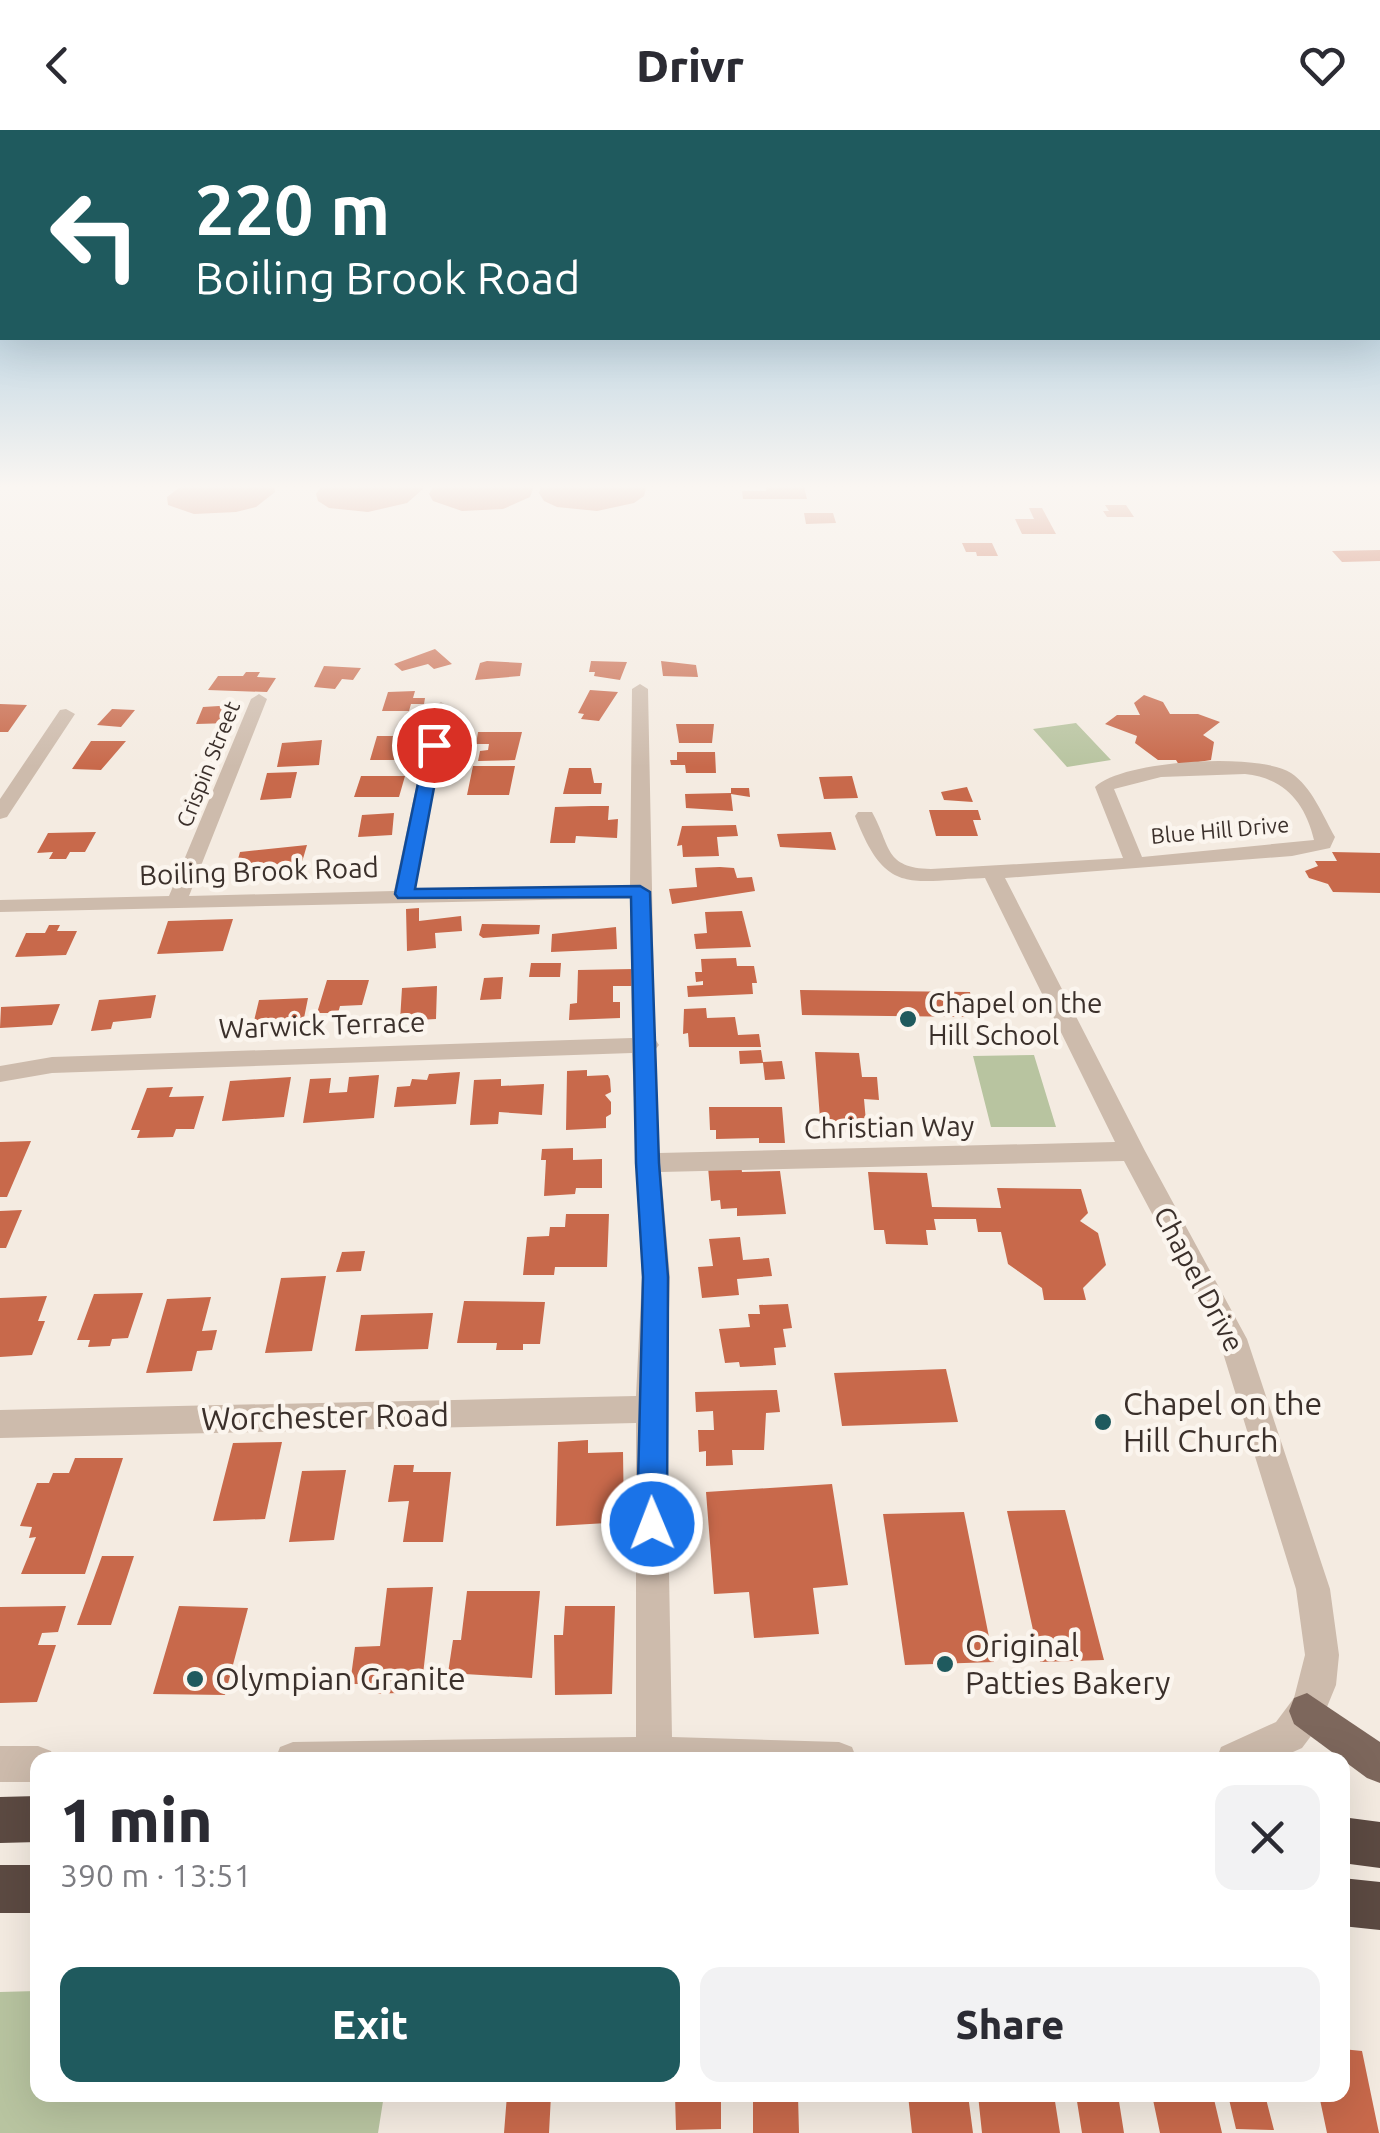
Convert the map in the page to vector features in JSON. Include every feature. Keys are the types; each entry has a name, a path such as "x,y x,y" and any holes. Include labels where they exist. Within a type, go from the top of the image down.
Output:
{"highway":[{"path":"0,1820 30,1819"},
{"path":"1350,1841 1380,1845"},
{"path":"0,1889 30,1888"},
{"path":"1350,1903 1380,1906"}],"main road":[{"path":"1308,1711 1380,1765"}],"street":[{"path":"640,689 647,1163 656,1277 651,1409 654,1752"},
{"name":"Crispin Street","path":"177,901 259,698"},
{"path":"404,894 441,708"},
{"path":"0,814 66,714"},
{"name":"Blue Hill Drive","path":"865,816 880,855 896,870 924,874 992,872 1134,862 1310,848 1323,844 1325,837 1292,785 1280,774 1235,769 1136,774 1111,780 1104,787 1134,862"},
{"name":"Chapel Drive","path":"992,872 1132,1151 1233,1338 1278,1472 1320,1622 1322,1655 1318,1685 1308,1711"},
{"name":"Boiling Brook Road","path":"0,906 404,894 640,892"},
{"name":"Warwick Terrace","path":"0,1074 52,1064 647,1044"},
{"name":"Christian Way","path":"647,1163 1132,1151"},
{"name":"Worchester Road","path":"0,1424 651,1409"},
{"path":"1251,1752 1288,1735 1308,1711"},
{"path":"0,1764 30,1764"}],"green space":[{"path":"1076,723 1111,760 1067,767 1033,729"},
{"path":"1034,1055 1056,1127 991,1127 973,1056"},
{"path":"30,1991 30,2102 383,2102 378,2133 0,2133 0,1992"}],"building":[{"path":"435,649 452,664 434,669 428,664 402,671 394,664"},
{"path":"591,661 627,662 620,680 594,676 595,672 589,672"},
{"path":"661,661 696,665 698,677 663,676"},
{"path":"480,663 522,663 520,676 475,680"},
{"path":"324,666 361,668 353,680 342,679 335,689 314,687"},
{"path":"246,672 276,678 267,692 208,690 218,676 243,676"},
{"path":"590,690 618,692 599,721 581,719 584,714 578,713"},
{"path":"415,691 413,698 425,698 424,704 411,704 409,711 382,711 388,692"},
{"path":"1144,695 1163,702 1170,714 1198,714 1220,722 1203,735 1214,742 1211,760 1179,765 1176,760 1158,760 1135,743 1137,736 1105,724 1117,715 1140,715 1134,703"},
{"path":"0,704 27,705 8,732 0,732"},
{"path":"235,705 230,723 196,724 203,707"},
{"path":"112,709 135,710 121,727 97,725"},
{"path":"676,724 714,724 712,743 679,743"},
{"path":"478,732 522,732 515,760 478,761 480,751 488,750 489,744 476,744"},
{"path":"377,736 402,736 395,760 370,760"},
{"path":"322,740 319,765 277,767 282,743"},
{"path":"91,741 126,741 101,770 72,769"},
{"path":"677,752 715,752 716,773 686,773 685,765 671,765 670,760 677,760"},
{"path":"473,766 515,766 509,795 467,795"},
{"path":"569,768 591,768 594,783 602,783 601,794 563,794"},
{"path":"297,772 291,798 260,800 267,773"},
{"path":"361,776 405,776 399,797 354,797"},
{"path":"852,776 858,798 824,799 819,777"},
{"path":"967,787 973,802 944,800 941,792"},
{"path":"731,788 749,788 750,797 731,794 733,811 686,808 685,794 731,793"},
{"path":"609,806 608,820 618,819 617,838 576,836 575,843 550,843 555,807"},
{"path":"929,810 978,810 981,820 973,820 978,836 936,836"},
{"path":"394,813 392,835 358,837 362,815"},
{"path":"736,825 738,836 717,837 719,856 683,857 682,845 677,846 682,826"},
{"path":"96,832 85,852 70,852 66,859 49,859 53,852 37,853 48,833"},
{"path":"831,832 836,850 780,847 777,834"},
{"path":"307,845 300,869 236,866 240,852"},
{"path":"1332,852 1380,853 1380,893 1333,892 1328,884 1309,878 1305,871 1318,866 1315,861 1337,861"},
{"path":"695,868 734,868 737,878 752,877 755,891 672,904 669,889 697,887"},
{"path":"419,908 419,921 461,916 462,931 435,933 436,948 407,951 406,909"},
{"path":"742,911 751,947 696,949 694,934 707,933 705,912"},
{"path":"233,919 223,951 157,954 168,921"},
{"path":"482,924 540,925 539,934 483,938 479,935"},
{"path":"49,925 60,925 57,931 77,931 66,955 15,957 26,933 45,933"},
{"path":"616,927 617,949 551,952 552,934"},
{"path":"736,958 737,966 754,966 757,983 752,983 753,994 688,997 687,986 703,985 703,981 696,982 695,972 702,972 701,959"},
{"path":"531,963 561,963 560,977 529,977"},
{"path":"634,969 634,986 613,986 613,1002 620,1002 620,1018 569,1020 570,1004 577,1003 578,970"},
{"path":"503,977 501,999 480,1000 484,978"},
{"path":"327,980 369,980 362,1005 340,1006 338,1013 317,1013"},
{"path":"437,986 436,1019 400,1021 402,988"},
{"path":"800,990 970,992 975,1017 802,1015"},
{"path":"156,995 151,1018 113,1022 111,1029 91,1031 99,1000"},
{"path":"308,998 303,1023 253,1025 259,1000"},
{"path":"60,1004 52,1025 0,1028 1,1007"},
{"path":"706,1008 707,1018 735,1017 738,1035 759,1034 761,1047 689,1047 688,1033 683,1034 684,1009"},
{"path":"761,1050 763,1062 782,1061 785,1079 765,1080 763,1063 740,1064 739,1051"},
{"path":"815,1052 859,1053 862,1077 877,1077 879,1100 864,1099 867,1133 821,1132"},
{"path":"587,1070 587,1076 608,1075 611,1092 605,1095 611,1102 611,1114 606,1117 606,1128 566,1130 567,1071"},
{"path":"460,1072 456,1104 394,1107 397,1087 410,1086 412,1079 427,1080 429,1074"},
{"path":"379,1075 374,1118 303,1123 310,1079 331,1078 329,1093 347,1092 349,1077"},
{"path":"291,1077 284,1117 222,1121 230,1081"},
{"path":"501,1079 501,1086 544,1084 542,1115 499,1112 498,1124 470,1125 474,1080"},
{"path":"173,1087 169,1097 204,1096 194,1129 176,1129 173,1137 137,1138 140,1130 131,1130 147,1088"},
{"path":"709,1107 782,1107 785,1143 759,1143 759,1138 716,1139 716,1130 710,1130"},
{"path":"31,1141 7,1197 0,1197 0,1142"},
{"path":"573,1148 573,1160 602,1159 602,1188 576,1188 575,1194 544,1196 546,1160 541,1160 542,1149"},
{"path":"741,1165 742,1172 780,1171 786,1214 737,1216 737,1208 721,1209 720,1200 711,1201 708,1167"},
{"path":"868,1172 927,1173 932,1207 1001,1208 997,1188 1081,1189 1088,1213 1080,1221 1098,1233 1106,1265 1083,1288 1086,1300 1044,1300 1042,1288 1008,1264 1001,1232 978,1232 976,1219 934,1219 936,1230 926,1230 928,1245 886,1244 884,1230 874,1230"},
{"path":"22,1210 6,1248 0,1248 0,1211"},
{"path":"566,1214 609,1214 607,1267 555,1267 554,1275 523,1275 527,1237 549,1236 550,1227 565,1227"},
{"path":"740,1237 743,1260 769,1258 772,1276 737,1279 739,1295 702,1298 698,1267 713,1266 709,1239"},
{"path":"365,1251 361,1271 336,1272 342,1252"},
{"path":"326,1276 312,1351 265,1353 281,1278"},
{"path":"143,1293 128,1338 112,1339 110,1346 88,1347 90,1340 77,1340 94,1294"},
{"path":"47,1296 38,1321 45,1321 32,1355 0,1357 0,1298"},
{"path":"211,1297 202,1331 217,1330 212,1350 197,1351 192,1371 146,1373 167,1299"},
{"path":"464,1301 545,1302 540,1344 523,1344 523,1350 496,1350 497,1343 457,1343"},
{"path":"788,1304 792,1328 783,1329 786,1347 774,1348 776,1365 740,1367 739,1362 725,1363 719,1329 750,1327 748,1314 760,1314 759,1305"},
{"path":"433,1313 428,1349 355,1351 361,1315"},
{"path":"946,1369 958,1422 842,1426 834,1373"},
{"path":"777,1390 780,1412 766,1413 764,1450 732,1450 733,1465 706,1466 706,1451 699,1452 698,1430 714,1430 713,1411 696,1412 695,1392"},
{"path":"588,1440 588,1453 623,1452 624,1522 556,1526 558,1442"},
{"path":"282,1442 265,1519 213,1521 233,1443"},
{"path":"75,1458 123,1458 85,1574 21,1574 36,1537 29,1538 32,1527 20,1526 37,1483 49,1483 53,1473 69,1473"},
{"path":"394,1465 414,1465 413,1472 451,1472 443,1542 403,1542 409,1501 388,1502"},
{"path":"346,1470 334,1540 289,1542 302,1471"},
{"path":"832,1484 848,1585 813,1588 819,1634 754,1638 749,1592 714,1594 706,1492"},
{"path":"1065,1510 1104,1660 1040,1662 1007,1511"},
{"path":"964,1512 994,1662 905,1665 883,1514"},
{"path":"102,1556 134,1556 111,1625 77,1625"},
{"path":"433,1587 421,1692 373,1694 374,1684 350,1684 355,1647 380,1646 387,1588"},
{"path":"467,1591 540,1591 532,1678 448,1673 453,1640 461,1640"},
{"path":"66,1606 58,1632 42,1633 38,1645 56,1645 37,1702 0,1703 0,1607"},
{"path":"179,1606 248,1608 225,1695 153,1694"},
{"path":"565,1606 615,1606 612,1694 555,1695 554,1635 563,1635"},
{"path":"1350,2050 1362,2051 1379,2133 1327,2133 1320,2102 1350,2102"},
{"path":"506,2102 551,2102 549,2133 504,2133"},
{"path":"675,2102 721,2102 721,2129 676,2130"},
{"path":"753,2102 798,2102 799,2133 753,2133"},
{"path":"909,2102 969,2102 973,2133 912,2133"},
{"path":"979,2102 1055,2102 1060,2133 982,2133"},
{"path":"1077,2102 1119,2102 1124,2133 1082,2133"},
{"path":"1153,2102 1215,2102 1222,2133 1160,2133"},
{"path":"1230,2102 1267,2102 1274,2130 1236,2129"}],"place":[{"name":"Chapel on the Hill School","path":"908,1019"},
{"name":"Chapel on the Hill Church","path":"1103,1422"},
{"name":"Original Patties Bakery","path":"945,1664"},
{"name":"Olympian Granite","path":"195,1679"}],"route":[{"path":"434,745 404,894 640,892 647,1044 647,1163 656,1277 652,1524"}]}
